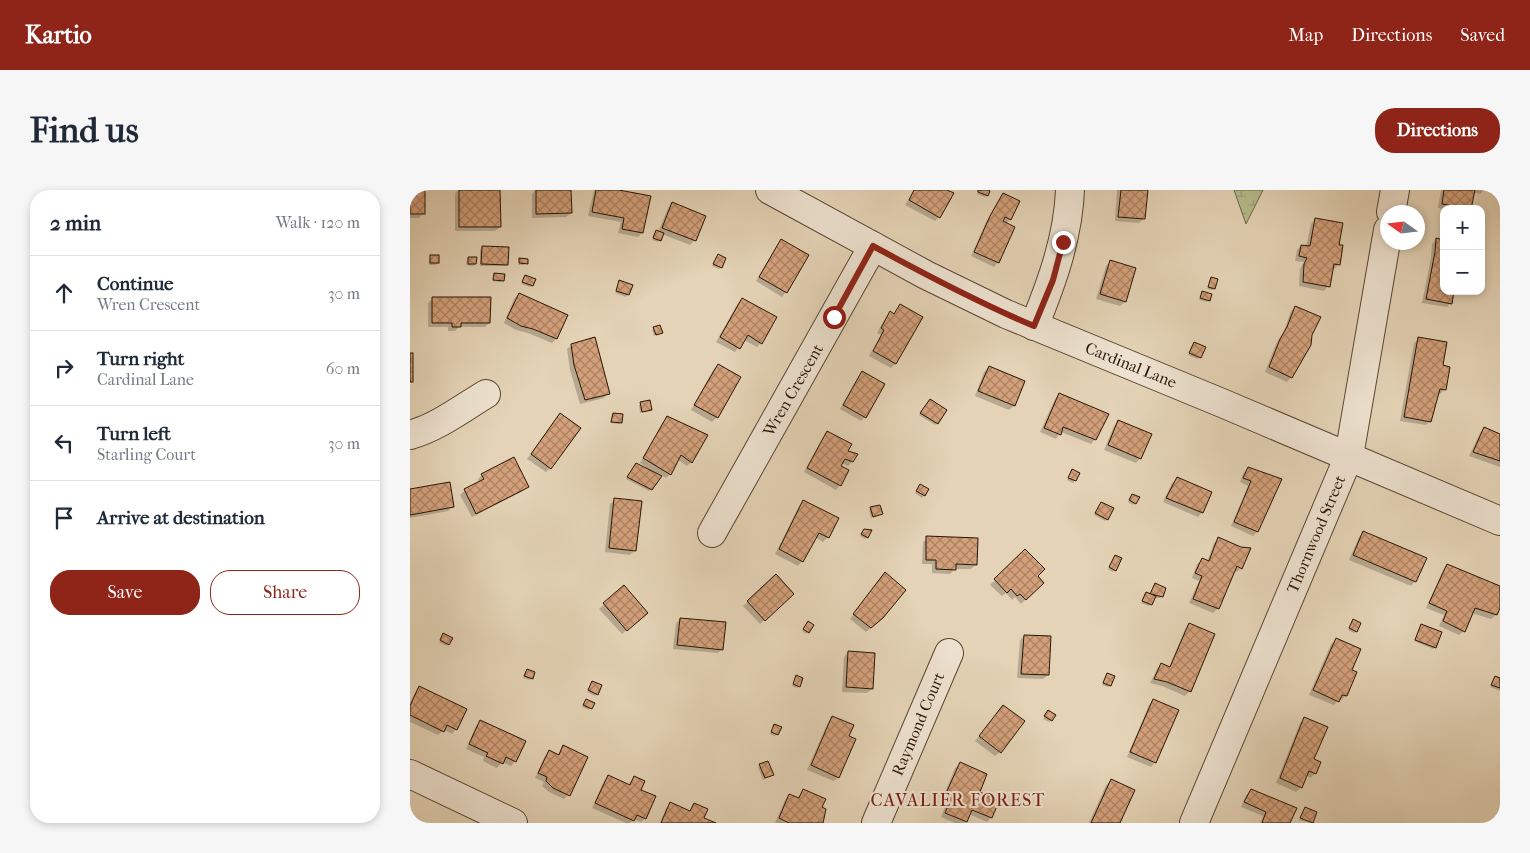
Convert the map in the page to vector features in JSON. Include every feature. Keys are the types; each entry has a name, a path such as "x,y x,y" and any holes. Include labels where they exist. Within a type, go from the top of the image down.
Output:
{"street":[{"name":"Cardinal Lane","path":"770,190 926,275 1006,314 1349,456 1500,521"},
{"path":"1034,326 1053,280 1063,242 1070,190"},
{"path":"1392,205 1395,190"},
{"name":"Wren Crescent","path":"712,533 873,246"},
{"name":"Thornwood Street","path":"1194,823 1349,456 1385,250"},
{"path":"410,435 424,431 486,394"},
{"name":"Raymond Court","path":"876,823 948,653"},
{"path":"410,774 513,823"}],"green space":[{"path":"1234,190 1263,190 1246,224"}],"building":[{"path":"410,190 425,190 425,214 410,214"},
{"path":"459,190 500,190 501,227 459,227"},
{"path":"536,190 571,190 572,213 536,214"},
{"path":"596,190 619,190 651,196 643,233 622,229 624,218 592,212"},
{"path":"914,190 947,190 954,193 940,218 909,200"},
{"path":"978,190 990,191 988,196 978,192"},
{"path":"1121,190 1148,190 1145,219 1118,217"},
{"path":"1444,190 1475,190 1472,205 1442,204"},
{"path":"1003,193 1020,201 1011,220 1005,217 1003,221 1015,227 999,263 974,252 990,216"},
{"path":"672,202 706,216 696,241 662,228"},
{"path":"1315,218 1343,223 1339,245 1343,245 1340,265 1334,264 1330,287 1303,282 1304,264 1307,258 1299,256 1301,245 1310,246"},
{"path":"656,230 664,233 661,241 653,238"},
{"path":"1436,238 1440,239 1440,295 1453,295 1452,304 1426,299"},
{"path":"781,239 809,255 787,293 759,277"},
{"path":"482,246 509,247 508,265 481,264"},
{"path":"718,254 726,258 722,268 713,264"},
{"path":"430,255 439,255 439,263 430,263"},
{"path":"468,257 477,257 476,264 468,264"},
{"path":"519,258 528,259 528,264 519,263"},
{"path":"1110,260 1136,268 1126,302 1100,294"},
{"path":"494,273 505,274 504,281 493,280"},
{"path":"525,275 536,279 533,286 522,282"},
{"path":"1211,277 1218,279 1215,289 1208,287"},
{"path":"619,280 633,285 629,295 616,291"},
{"path":"1202,291 1212,294 1210,301 1200,298"},
{"path":"519,293 568,315 557,339 521,326 507,318"},
{"path":"432,297 491,297 490,323 461,323 461,327 452,327 452,323 432,323"},
{"path":"742,298 777,317 762,344 748,335 740,349 720,337"},
{"path":"900,304 923,317 896,364 873,351 884,330 881,328 890,311 894,314"},
{"path":"1295,306 1321,317 1312,335 1311,345 1292,378 1269,367"},
{"path":"660,325 663,333 656,335 653,327"},
{"path":"595,337 610,394 585,400 574,365 571,344"},
{"path":"1418,337 1447,342 1443,365 1450,367 1446,390 1440,389 1431,422 1404,417"},
{"path":"1194,342 1206,347 1201,358 1189,353"},
{"path":"410,353 413,353 413,382 410,382"},
{"path":"718,364 741,377 718,418 694,405"},
{"path":"989,366 1025,381 1015,406 978,391"},
{"path":"862,371 885,384 866,418 843,405"},
{"path":"1059,393 1109,414 1096,440 1063,427 1061,435 1044,428"},
{"path":"930,399 947,410 938,424 920,413"},
{"path":"650,400 652,410 642,412 640,402"},
{"path":"560,413 581,428 551,469 531,454"},
{"path":"613,413 623,414 622,423 611,422"},
{"path":"667,416 708,435 692,463 681,455 671,475 643,458"},
{"path":"1118,420 1152,434 1141,459 1108,445"},
{"path":"1484,427 1500,434 1500,461 1473,452"},
{"path":"827,431 852,444 848,451 858,454 853,462 845,459 841,466 849,470 841,486 807,468"},
{"path":"514,457 529,487 476,514 464,489 484,479 481,474"},
{"path":"636,463 662,476 652,490 627,477"},
{"path":"1248,467 1282,479 1258,532 1234,522 1251,481 1243,478"},
{"path":"1072,469 1080,473 1076,481 1068,478"},
{"path":"1177,477 1212,492 1203,513 1166,498"},
{"path":"450,482 454,507 410,515 410,489"},
{"path":"920,484 929,489 925,496 916,491"},
{"path":"1132,494 1140,497 1136,504 1129,500"},
{"path":"614,498 642,501 636,551 609,548"},
{"path":"803,500 839,518 829,538 819,533 803,562 779,549"},
{"path":"1101,502 1114,508 1108,520 1095,513"},
{"path":"880,505 883,514 873,517 870,507"},
{"path":"864,529 872,530 868,538 861,534"},
{"path":"1363,531 1427,558 1416,582 1353,555"},
{"path":"926,536 978,538 977,565 956,564 956,570 936,569 936,560 926,560"},
{"path":"1218,537 1241,547 1251,548 1242,569 1237,566 1219,609 1193,599 1202,576 1195,573 1202,558 1209,561"},
{"path":"1025,549 1045,569 1038,576 1044,583 1026,600 1020,594 1017,596 1011,589 1007,593 994,579"},
{"path":"1115,555 1122,558 1116,571 1109,567"},
{"path":"1447,564 1500,586 1500,608 1497,615 1475,608 1465,632 1443,621 1447,611 1429,603"},
{"path":"885,572 906,590 883,618 871,628 853,614"},
{"path":"776,574 794,594 765,621 747,601"},
{"path":"1155,583 1166,588 1163,597 1150,594"},
{"path":"624,585 648,613 627,631 603,603"},
{"path":"1146,592 1156,596 1152,605 1142,601"},
{"path":"680,618 726,622 723,650 677,645"},
{"path":"1353,619 1361,623 1357,632 1349,628"},
{"path":"808,621 814,625 809,633 803,629"},
{"path":"1189,623 1215,634 1191,692 1154,679 1161,663 1170,667"},
{"path":"1421,624 1442,632 1436,648 1415,640"},
{"path":"443,633 453,638 449,645 440,640"},
{"path":"1024,635 1051,636 1049,675 1021,674"},
{"path":"1336,638 1361,649 1352,670 1357,672 1347,696 1342,695 1339,702 1313,690"},
{"path":"848,651 875,653 873,689 846,687"},
{"path":"527,669 535,672 533,679 524,676"},
{"path":"1107,673 1115,676 1111,686 1103,683"},
{"path":"796,675 803,678 800,687 793,684"},
{"path":"1495,676 1500,678 1500,688 1491,685"},
{"path":"592,681 602,685 598,695 588,690"},
{"path":"419,686 467,709 457,730 447,725 444,732 410,715 410,706"},
{"path":"586,699 595,703 592,709 583,705"},
{"path":"1153,699 1179,710 1156,763 1130,752"},
{"path":"1003,705 1025,721 1001,753 979,736"},
{"path":"1048,710 1056,715 1052,721 1044,716"},
{"path":"832,716 854,725 849,736 856,739 839,778 811,765"},
{"path":"1304,717 1328,727 1314,759 1321,762 1316,774 1309,771 1302,788 1280,778"},
{"path":"480,720 526,741 516,762 506,757 503,764 486,756 488,753 469,744"},
{"path":"774,724 782,727 778,735 771,732"},
{"path":"563,745 588,757 570,796 553,788 546,781 547,777 538,773 549,750 559,755"},
{"path":"768,761 774,775 765,778 759,764"},
{"path":"960,762 987,774 980,792 999,801 992,818 972,810 967,822 945,813 949,803 943,800"},
{"path":"608,775 630,785 634,776 645,781 641,790 656,796 646,819 637,815 634,821 595,803"},
{"path":"1111,779 1135,790 1120,823 1091,823"},
{"path":"803,789 826,799 822,807 826,809 823,823 789,823 779,818 789,794 799,798"},
{"path":"1251,789 1297,808 1290,823 1262,823 1266,812 1244,802"},
{"path":"670,802 690,811 694,803 708,809 704,818 716,823 661,823"},
{"path":"1305,807 1317,812 1313,823 1300,818"}],"district":[{"name":"CAVALIER FOREST","path":"958,800"}],"route":[{"path":"834,317 873,246 926,275 1034,326 1053,280 1063,242"}]}
